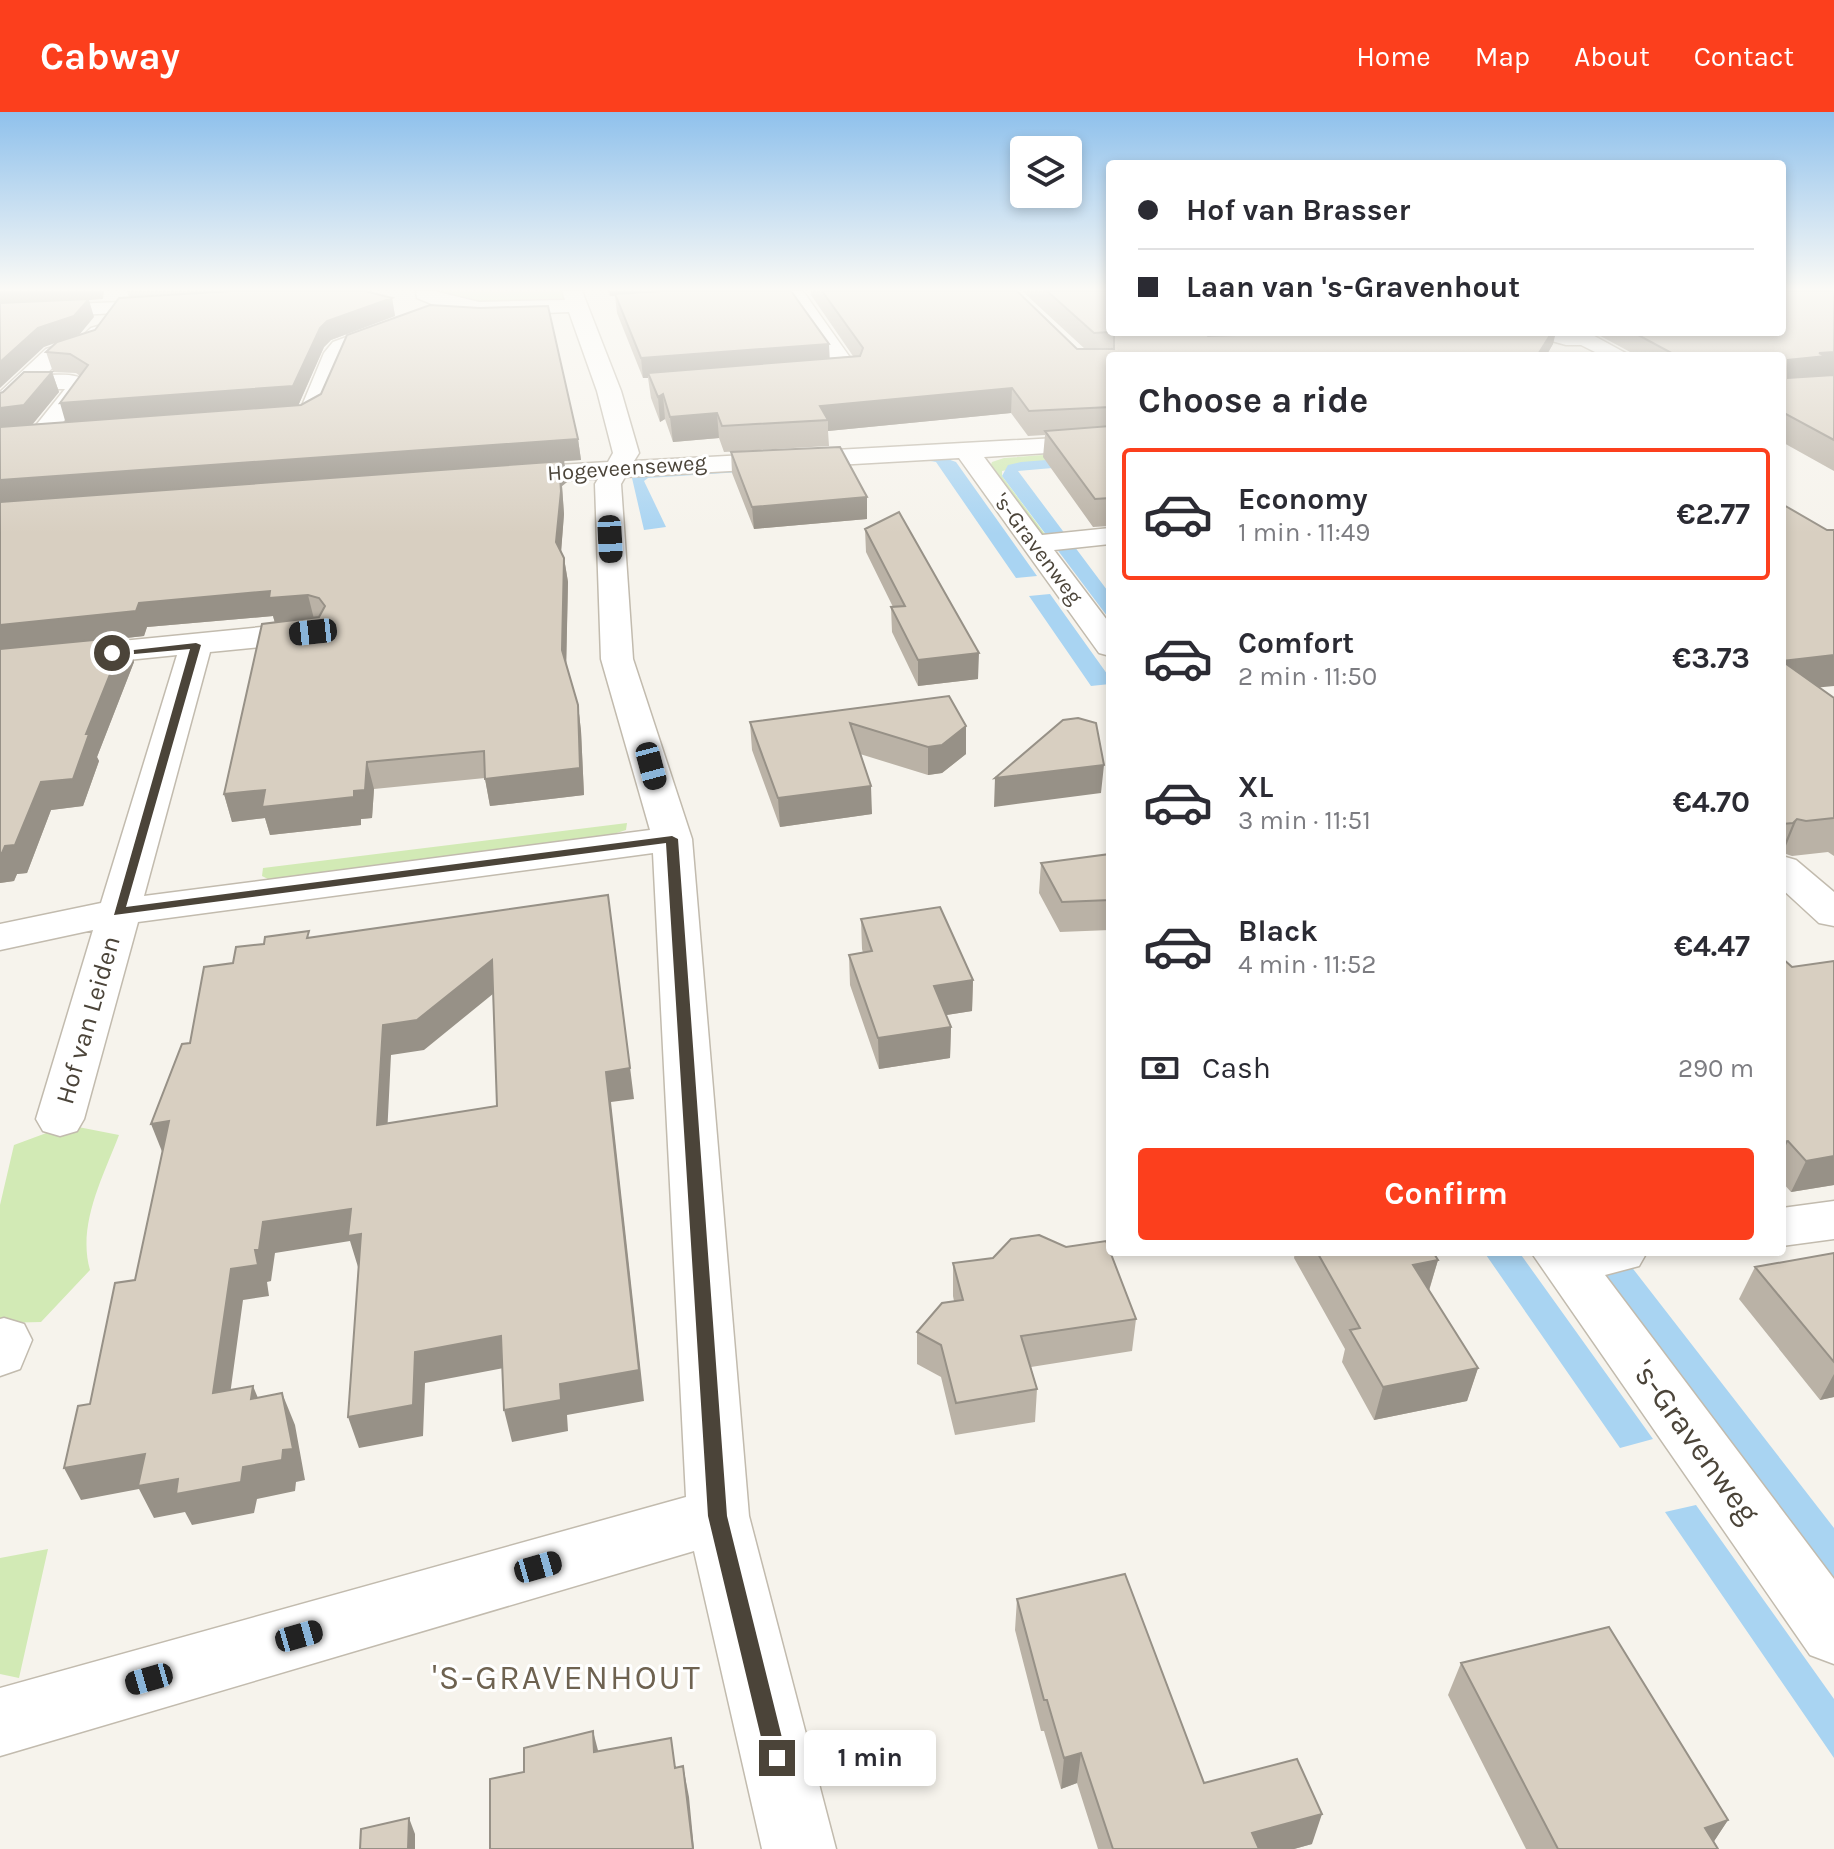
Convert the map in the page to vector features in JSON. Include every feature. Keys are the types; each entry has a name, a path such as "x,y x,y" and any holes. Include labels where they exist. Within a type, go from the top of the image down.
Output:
{"street":[{"path":"0,405 37,372"},
{"path":"251,422 311,413 327,372"},
{"path":"603,372 626,453 608,484 617,659 672,839 718,1516 799,1849"},
{"path":"790,378 849,372"},
{"path":"27,382 71,382 80,385 40,436"},
{"path":"609,391 639,389"},
{"path":"0,439 70,434"},
{"name":"Hogeveenseweg","path":"476,479 618,468 1106,442"},
{"name":"'s-Gravenweg","path":"967,452 1106,641"},
{"path":"1034,544 1097,538"},
{"path":"0,663 313,632"},
{"name":"Hof van Leiden","path":"60,1119 196,645"},
{"path":"0,937 118,912 672,839"},
{"path":"1786,872 1834,914"},
{"path":"1786,1226 1834,1220"},
{"name":"'s-Gravenweg","path":"1581,1257 1834,1633"},
{"path":"0,1722 718,1516"}],"green space":[{"path":"1106,450 1002,471 1002,476 1044,533 1053,535 1045,539 990,467 992,462 1004,458"},
{"path":"627,823 626,830 598,839 270,880 262,876 263,868"},
{"path":"68,1125 119,1135 89,1219 87,1253 90,1270 41,1322 0,1323 0,1205 14,1145"},
{"path":"48,1549 19,1678 0,1674 0,1558"}],"water":[{"path":"1106,455 1106,463 1018,471 1106,589 1106,615 1002,476 1008,465"},
{"path":"942,457 956,462 1037,576 1016,578 936,462 925,460 648,478 644,481 666,527 644,530 632,478 640,474"},
{"path":"1050,594 1106,672 1106,684 1091,686 1029,596"},
{"path":"1487,1256 1522,1256 1653,1439 1620,1448"},
{"path":"1587,1256 1623,1256 1834,1528 1834,1586"},
{"path":"1696,1505 1834,1699 1834,1758 1665,1512"}],"building":[{"path":"24,372 52,372 24,405 0,408 0,393"},
{"path":"83,372 299,372 293,386 60,403"},
{"path":"331,372 563,372 578,439 0,480 0,427 301,405 321,394"},
{"path":"1106,372 1106,407 1029,411 1012,388 820,406 828,420 722,426 717,413 670,417 663,394 658,397 648,373"},
{"path":"1786,372 1788,378 1834,375 1834,440 1786,414"},
{"path":"1106,426 1106,498 1095,499 1045,431"},
{"path":"840,447 867,497 752,507 731,452"},
{"path":"564,461 559,464 561,491 556,542 564,558 562,650 578,705 580,768 485,779 484,751 367,762 365,790 354,791 354,797 262,807 265,790 224,794 262,624 319,617 325,606 319,598 308,595 269,598 270,591 139,603 136,611 0,625 0,502"},
{"path":"1786,506 1827,530 1834,530 1834,655 1786,661"},
{"path":"899,512 979,653 918,660 891,607 905,606 865,529"},
{"path":"125,637 86,734 89,734 73,779 41,782 15,845 5,846 0,853 0,649"},
{"path":"1786,664 1834,698 1834,818 1797,819 1786,824"},
{"path":"949,696 966,726 942,745 928,747 850,723 871,786 778,798 750,722"},
{"path":"1078,718 1096,723 1104,765 995,778 1063,720"},
{"path":"1106,855 1106,900 1062,902 1041,863"},
{"path":"608,895 630,1068 606,1072 639,1370 560,1384 561,1400 504,1410 501,1336 415,1352 413,1405 348,1417 361,1234 348,1236 351,1209 263,1222 259,1250 255,1250 258,1265 231,1269 213,1393 253,1386 251,1399 282,1393 293,1449 283,1450 282,1460 243,1467 241,1482 176,1494 178,1479 138,1486 145,1454 64,1468 78,1406 90,1404 115,1283 135,1280 169,1121 151,1124 182,1044 190,1043 204,967 233,963 236,947 264,944 265,937 309,931 307,938","holes":["492,960 497,1106 377,1125 383,1025 417,1020"]},
{"path":"940,907 973,980 934,986 951,1027 878,1038 849,955 872,951 861,919"},
{"path":"1834,961 1834,1156 1806,1161 1788,1141 1786,962 1792,967"},
{"path":"1039,1235 1066,1247 1106,1241 1106,1256 1112,1256 1136,1319 1021,1336 1037,1389 956,1403 941,1345 917,1332 942,1303 963,1300 953,1263 993,1258 1011,1239"},
{"path":"1834,1253 1834,1362 1755,1267"},
{"path":"1319,1256 1436,1256 1438,1260 1413,1265 1478,1368 1383,1387 1350,1330 1360,1328"},
{"path":"1125,1574 1204,1783 1297,1759 1322,1814 1252,1833 1259,1849 1113,1849 1081,1753 1064,1758 1047,1700 1044,1700 1017,1599"},
{"path":"1609,1627 1728,1820 1705,1828 1718,1849 1558,1849 1461,1663"},
{"path":"593,1731 594,1752 671,1738 675,1768 683,1766 693,1849 490,1849 490,1779 524,1772 524,1748"},
{"path":"409,1818 408,1849 360,1849 361,1829"}],"district":[{"name":"'S-GRAVENHOUT","path":"567,1678"}],"route":[{"path":"112,653 196,645 118,912 672,839 718,1516 777,1758"}]}
